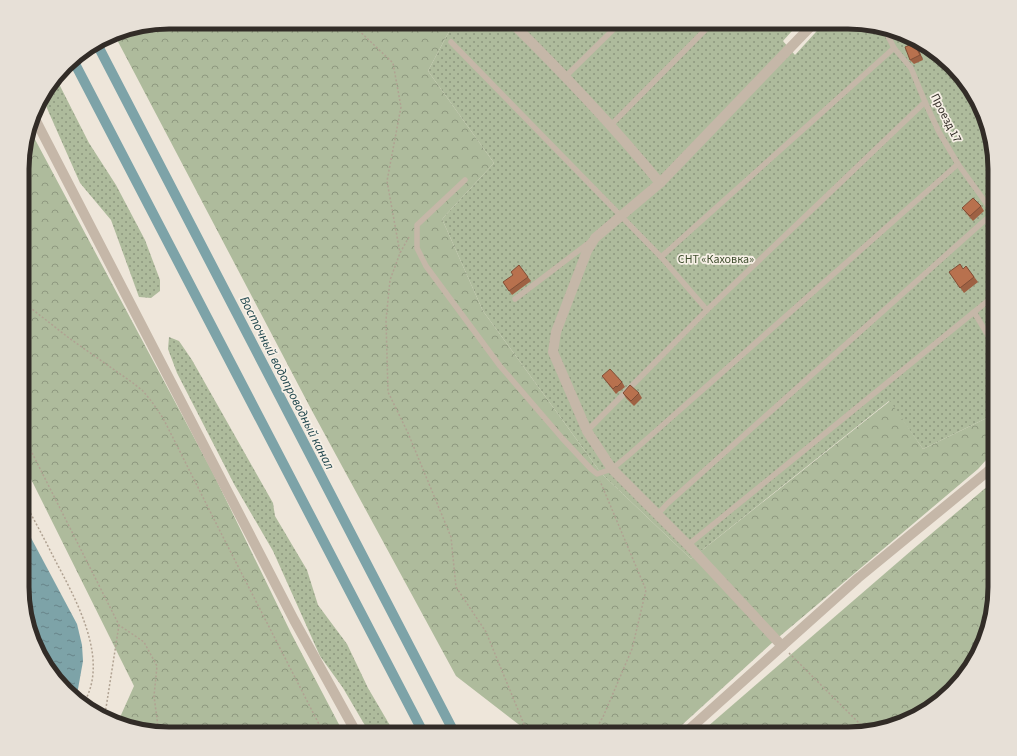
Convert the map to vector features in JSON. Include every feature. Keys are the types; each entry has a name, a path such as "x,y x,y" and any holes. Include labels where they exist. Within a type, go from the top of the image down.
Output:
{"street":[{"path":"782,646 688,545 612,469 587,431 553,352 556,332 587,251 595,238 660,183 808,29"},
{"path":"519,30 635,152 660,183"},
{"path":"37,122 294,620 353,727"},
{"path":"692,727 858,578 987,472"}],"lane":[{"path":"565,77 614,29"},
{"path":"611,126 706,29"},
{"name":"Проезд 17","path":"887,35 894,48 911,68 939,132 958,164 988,206"},
{"path":"450,42 661,257 707,310"},
{"path":"661,257 894,48"},
{"path":"587,431 707,310 925,102"},
{"path":"465,180 417,225 417,248 426,266 500,366 590,469 598,474 612,469 630,454 958,164"},
{"path":"657,515 988,219"},
{"path":"515,299 595,238"},
{"path":"688,545 988,301"},
{"path":"974,312 988,335"}],"path":[{"path":"357,29 393,63 401,107 387,182 400,253"},
{"path":"417,225 400,253 390,280 386,320 388,392 408,433 451,537 456,587 486,632 525,727"},
{"path":"29,307 69,338 133,383 143,391 152,402 163,418 320,727"},
{"path":"29,447 119,625 144,642 157,666 154,696 158,727"},
{"path":"598,474 646,590 632,649 598,727"},
{"path":"29,512 83,617 93,659 89,694 86,699"},
{"path":"105,711 119,625"},
{"path":"782,646 862,726"}],"green space":[{"path":"159,29 450,29 428,71 494,163 442,219 483,311 601,473 691,559 890,401 923,449 988,417 988,458 978,469 773,642 680,727 522,727 456,676 311,409 117,39 124,36"},
{"name":"СНТ «Каховка»","path":"450,29 794,29 783,41 795,55 819,29 858,29 885,34 918,48 947,70 959,84 974,107 981,124 987,150 988,417 923,449 889,401 691,559 601,473 483,311 442,219 494,163 428,71"},
{"path":"777,29 787,29 782,34"},
{"path":"59,83 89,143 116,185 145,240 160,280 160,291 151,298 139,297 111,220 80,183 45,104"},
{"path":"33,136 213,473 291,633 340,727 159,727 141,724 120,718 134,686 29,475 29,169 30,150"},
{"path":"169,337 179,341 192,360 273,503 275,516 307,570 318,605 347,644 368,688 391,727 366,727 343,688 320,656 273,551 234,484 177,373 168,349"},
{"path":"988,486 988,597 985,615 977,641 969,657 947,686 933,698 910,713 885,722 867,726 707,727"}],"water":[{"path":"29,534 77,624 82,645 83,661 77,692 58,672 43,649 34,624 29,597"}],"building":[{"path":"911,44 916,47 920,55 910,60 905,47"},
{"path":"973,198 981,206 970,216 962,208"},
{"path":"960,264 963,269 966,266 974,277 960,288 949,272"},
{"path":"519,265 528,277 509,291 503,282 513,275 511,272"},
{"path":"610,369 622,382 613,389 602,376"},
{"path":"630,385 639,393 631,401 623,393"}],"waterway":[{"name":"Восточный водопроводный канал","path":"99,48 451,727"},
{"name":"Восточный водопроводный канал","path":"76,65 420,727"}]}
